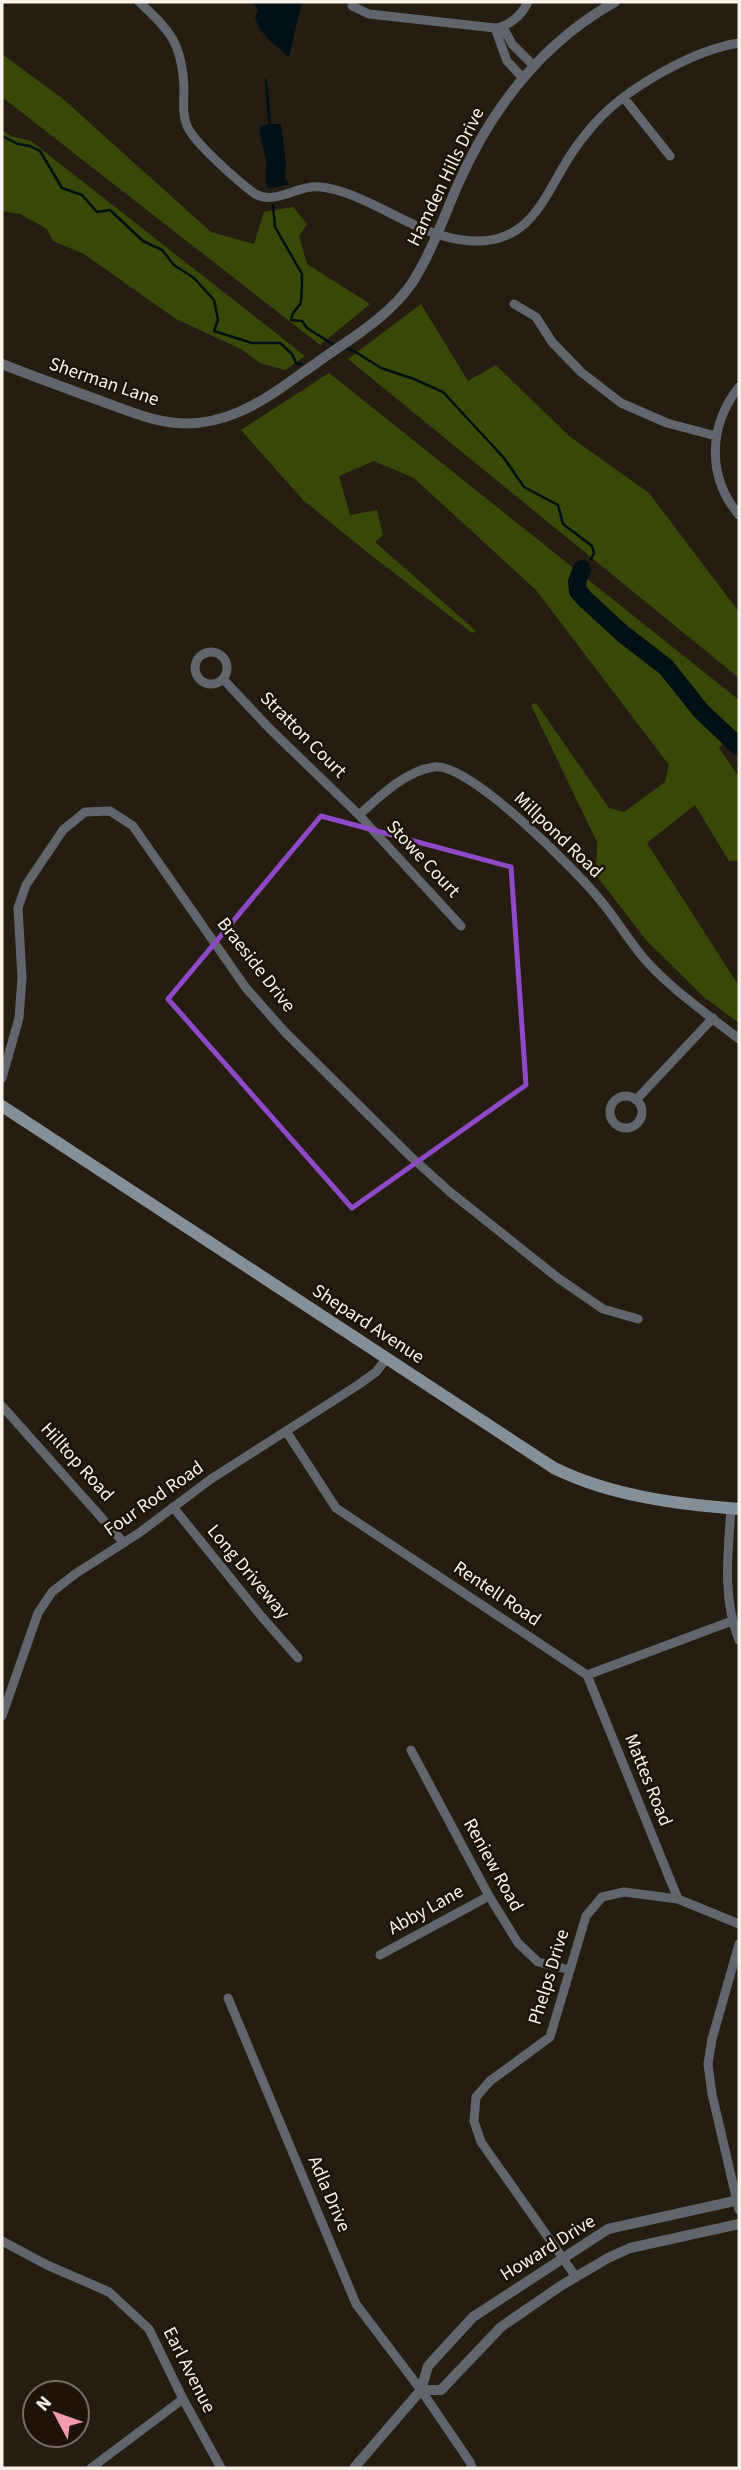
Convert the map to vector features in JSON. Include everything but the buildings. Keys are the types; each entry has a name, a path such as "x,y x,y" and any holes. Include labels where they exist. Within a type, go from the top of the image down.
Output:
{"main road":[{"name":"Shepard Avenue","path":"2,1106 528,1452 575,1478 622,1493 735,1509"}],"street":[{"path":"139,2 164,24 176,43 183,65 184,115 191,134 249,190 269,199 313,187 338,190 360,197 437,234 460,240 484,241 500,237 524,225 546,200 575,148 598,120 659,74 681,63 739,43"},
{"path":"353,2 352,6 369,14 499,27 525,8 528,2"},
{"name":"Hamden Hills Drive","path":"377,320 410,286 488,126 522,77 578,26 615,2"},
{"path":"499,27 533,65"},
{"path":"499,27 506,61 522,77"},
{"path":"624,98 670,156"},
{"path":"514,304 536,317 552,342 581,372 621,403 667,423 716,436"},
{"name":"Sherman Lane","path":"2,365 137,414 176,423 202,422 224,418 271,395 377,320"},
{"path":"739,387 725,409 714,450 718,475 739,515"},
{"name":"Stratton Court","path":"223,679 269,728 359,815"},
{"name":"Millpond Road","path":"359,815 393,785 415,774 435,766 458,772 479,785 572,868 649,964 669,984 739,1039"},
{"name":"Braeside Drive","path":"2,1078 19,1018 22,978 18,908 26,885 63,830 85,812 110,811 133,826 246,988 285,1032 409,1155 450,1192 558,1278 603,1309 638,1319"},
{"name":"Stowe Court","path":"359,815 461,926"},
{"path":"636,1100 713,1018"},
{"name":"Four Rod Road","path":"2,1716 30,1631 45,1601 61,1583 124,1543 211,1479 376,1372 386,1359"},
{"name":"Hilltop Road","path":"2,1406 124,1543"},
{"name":"Rentell Road","path":"286,1431 336,1508 587,1675"},
{"name":"Long Driveway","path":"173,1507 261,1617 298,1657"},
{"path":"735,1509 727,1580 732,1621 739,1640"},
{"path":"587,1675 732,1621"},
{"name":"Mattes Road","path":"587,1675 678,1899"},
{"name":"Reniew Road","path":"411,1750 489,1896 518,1942 538,1962 570,1970"},
{"name":"Phelps Drive","path":"576,2277 481,2143 474,2121 477,2096 490,2081 550,2037 586,1916 602,1897 624,1892 678,1899 739,1924"},
{"name":"Abby Lane","path":"380,1955 489,1896"},
{"name":"Howard Drive","path":"354,2468 421,2390 428,2366 474,2317 608,2230 738,2203 712,2094 708,2064 715,2028 739,1944"},
{"name":"Adla Drive","path":"229,1998 356,2304 421,2390 472,2468"},
{"name":"Howard Drive","path":"421,2390 440,2390 501,2327 576,2277 630,2248 739,2224"},
{"name":"Earl Avenue","path":"2,2241 47,2265 110,2292 149,2329 221,2468"},
{"path":"91,2468 183,2399"}],"highlighted area":[{"path":"321,816 511,867 526,1085 352,1208 168,999"}],"green space":[{"path":"2,54 63,99 211,232 254,244 264,212 293,207 307,224 299,236 307,264 370,304 320,345 2,97"},
{"path":"2,130 11,136 31,141 305,356 285,370 260,363 241,349 176,319 84,254 53,241 47,229 20,214 2,211"},
{"path":"421,304 468,381 496,365 569,436 649,493 739,612 739,678 348,359"},
{"path":"329,373 739,700 739,735 734,731 719,748 739,777 739,861 729,861 695,805 647,843 739,986 739,1023 704,997 646,940 596,875 597,842 531,705 536,703 609,808 624,812 665,782 669,765 536,590 414,478 374,461 339,476 350,515 377,510 383,535 375,542 476,631 472,633 303,500 241,430"}],"shaded area":[{"path":"252,2 302,2 289,57 259,28 255,18 258,10"},
{"path":"281,124 286,163 285,178 289,184 268,189 260,126"}],"waterway":[{"path":"266,80 270,126"},
{"path":"2,136 40,151 62,188 82,195 97,212 110,210 143,241 162,250 174,265 194,278 214,300 218,320 214,331 252,343 280,343 292,354 296,363 306,366"},
{"path":"273,205 275,227 302,274 301,302 291,320 302,321 307,328 334,345"},
{"path":"345,348 381,368 443,392 504,458 524,487 558,505 563,524 592,546 594,553 591,559"},
{"path":"582,569 577,582 578,591 585,599 623,634 666,667 701,711 739,747"}]}
